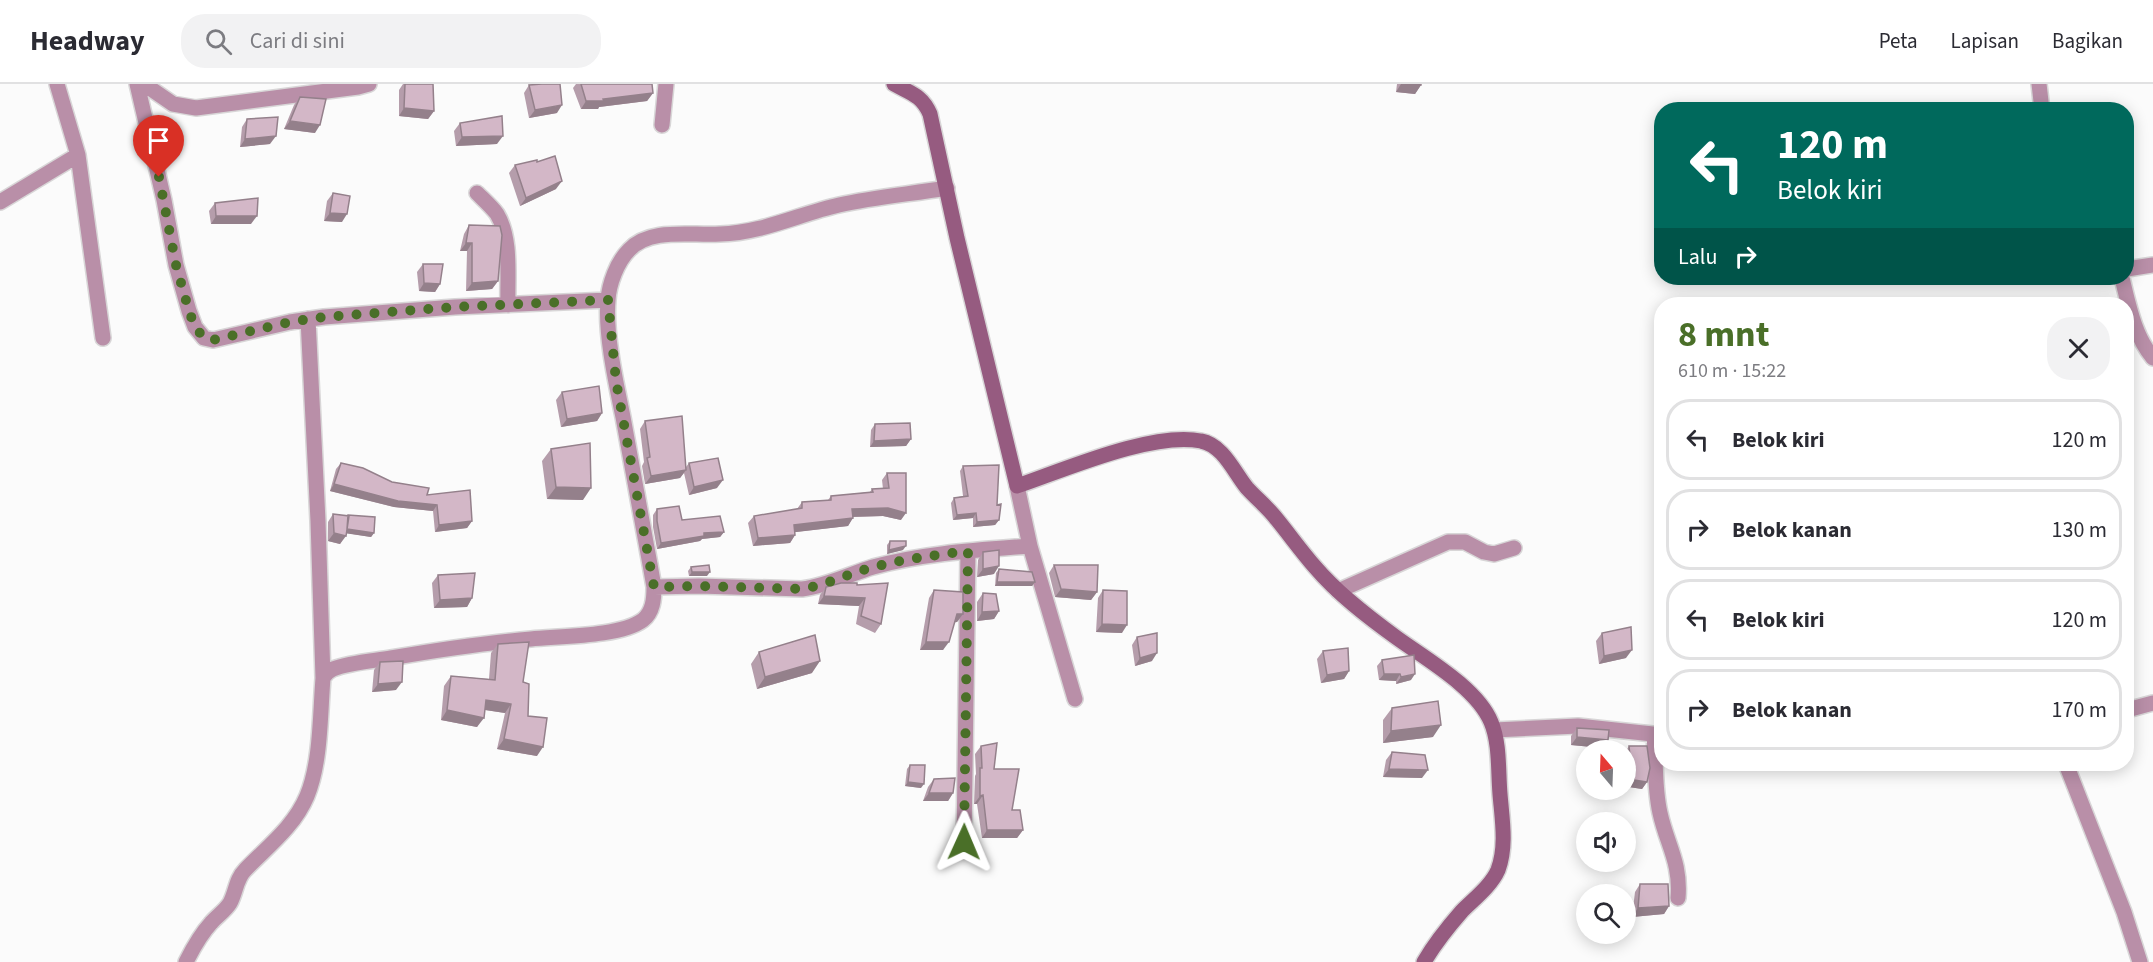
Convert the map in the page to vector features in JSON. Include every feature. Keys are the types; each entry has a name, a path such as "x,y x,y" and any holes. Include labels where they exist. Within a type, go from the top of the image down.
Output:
{"street":[{"path":"57,84 78,155 103,338"},
{"path":"137,84 164,200 176,265 195,327 204,338 213,340 308,319 608,300"},
{"path":"144,84 173,104 196,108 369,84"},
{"path":"662,124 666,84"},
{"path":"894,84 926,104 930,114 1030,546 1075,699"},
{"path":"2039,84 2041,102"},
{"path":"0,202 78,155"},
{"path":"323,678 326,672 332,669 361,663 502,641 585,635 635,625 645,618 654,600 654,587 616,381 608,300 618,267 629,250 645,239 670,235 754,231 839,205 947,188"},
{"path":"477,193 496,213 503,226 506,238 508,305"},
{"path":"2134,268 2153,265"},
{"path":"186,962 199,937 228,906 242,872 295,819 306,798 314,773 323,678 308,319"},
{"path":"2134,336 2153,358"},
{"path":"1017,486 1138,445 1191,440 1208,443 1225,458 1240,480 1274,516 1317,570 1338,591 1458,682 1485,712 1494,730 1503,834 1500,861 1497,873 1444,932 1425,962"},
{"path":"1338,591 1448,542 1465,542 1484,552 1494,554 1514,548"},
{"path":"654,587 802,589 904,560 968,551 1030,546"},
{"path":"964,842 968,551"},
{"path":"2134,708 2153,703"},
{"path":"1494,730 1578,726 1654,734"},
{"path":"1658,771 1659,812 1676,860 1678,898"},
{"path":"2069,771 2124,912 2140,962"}],"building":[{"path":"405,84 433,84 434,111 404,108"},
{"path":"560,84 562,105 535,110 529,85"},
{"path":"581,84 652,84 653,93 603,99 604,101 586,101"},
{"path":"300,97 326,99 320,125 290,121"},
{"path":"502,116 503,136 462,137 460,123"},
{"path":"278,117 276,136 245,139 247,119"},
{"path":"555,156 562,181 526,198 515,165 537,160 537,162"},
{"path":"333,193 350,196 347,214 330,213"},
{"path":"258,198 257,216 216,216 215,203"},
{"path":"469,225 500,226 502,235 498,281 472,283 472,243 466,243"},
{"path":"423,264 443,264 440,284 424,283"},
{"path":"599,386 602,413 567,419 562,392"},
{"path":"682,416 686,470 651,476 647,458 650,457 645,421"},
{"path":"910,423 911,439 874,441 875,424"},
{"path":"590,443 591,488 556,487 551,449"},
{"path":"718,458 723,480 694,487 689,463"},
{"path":"341,463 363,468 392,482 429,488 427,495 470,490 472,521 439,525 437,505 398,501 334,484"},
{"path":"999,465 997,505 1001,504 999,520 977,522 976,513 957,515 954,498 968,496 963,466"},
{"path":"887,473 906,473 906,513 888,508 852,509 853,518 794,525 795,535 758,538 754,516 802,508 802,502 831,500 831,496 889,488"},
{"path":"679,506 682,520 720,516 724,532 704,533 704,536 661,543 657,509"},
{"path":"333,514 349,516 346,536 334,533"},
{"path":"348,515 375,517 374,533 347,529"},
{"path":"890,541 906,541 906,546 889,550"},
{"path":"999,550 999,566 983,569 983,552"},
{"path":"709,565 710,572 692,572 691,567"},
{"path":"1054,565 1098,565 1097,592 1061,589"},
{"path":"999,569 1032,572 1035,582 997,582"},
{"path":"475,573 472,598 440,600 438,575"},
{"path":"841,583 857,583 857,585 888,583 881,624 861,616 865,598 824,596 826,587"},
{"path":"934,590 963,592 963,614 957,614 949,642 926,642"},
{"path":"1103,590 1127,591 1127,625 1102,624"},
{"path":"983,593 996,594 999,611 982,612"},
{"path":"1631,627 1632,650 1604,656 1602,633"},
{"path":"1157,633 1157,653 1140,658 1137,637"},
{"path":"815,635 820,661 765,677 759,652"},
{"path":"529,642 523,682 529,684 528,716 547,718 543,747 504,739 511,704 486,700 484,718 447,710 451,676 495,680 498,644"},
{"path":"1348,648 1349,671 1327,675 1323,651"},
{"path":"1414,655 1415,674 1401,677 1400,674 1384,674 1382,660"},
{"path":"403,661 402,682 378,684 380,662"},
{"path":"1438,701 1441,725 1391,731 1392,708"},
{"path":"1577,728 1609,730 1608,740 1577,737"},
{"path":"997,743 994,769 1019,769 1012,810 1020,810 1023,830 987,830 983,795 980,796 981,746"},
{"path":"1636,746 1647,746 1650,768 1647,782 1636,780"},
{"path":"1392,752 1425,755 1428,770 1389,769"},
{"path":"910,765 925,765 924,784 908,782"},
{"path":"955,778 953,793 929,793 934,779"},
{"path":"1640,884 1668,884 1669,906 1638,908"}],"route":[{"path":"159,177 176,265 195,327 204,338 213,340 290,322 324,317 455,307 608,300 616,381 654,587 802,589 815,587 873,567 968,551 964,842"}]}
